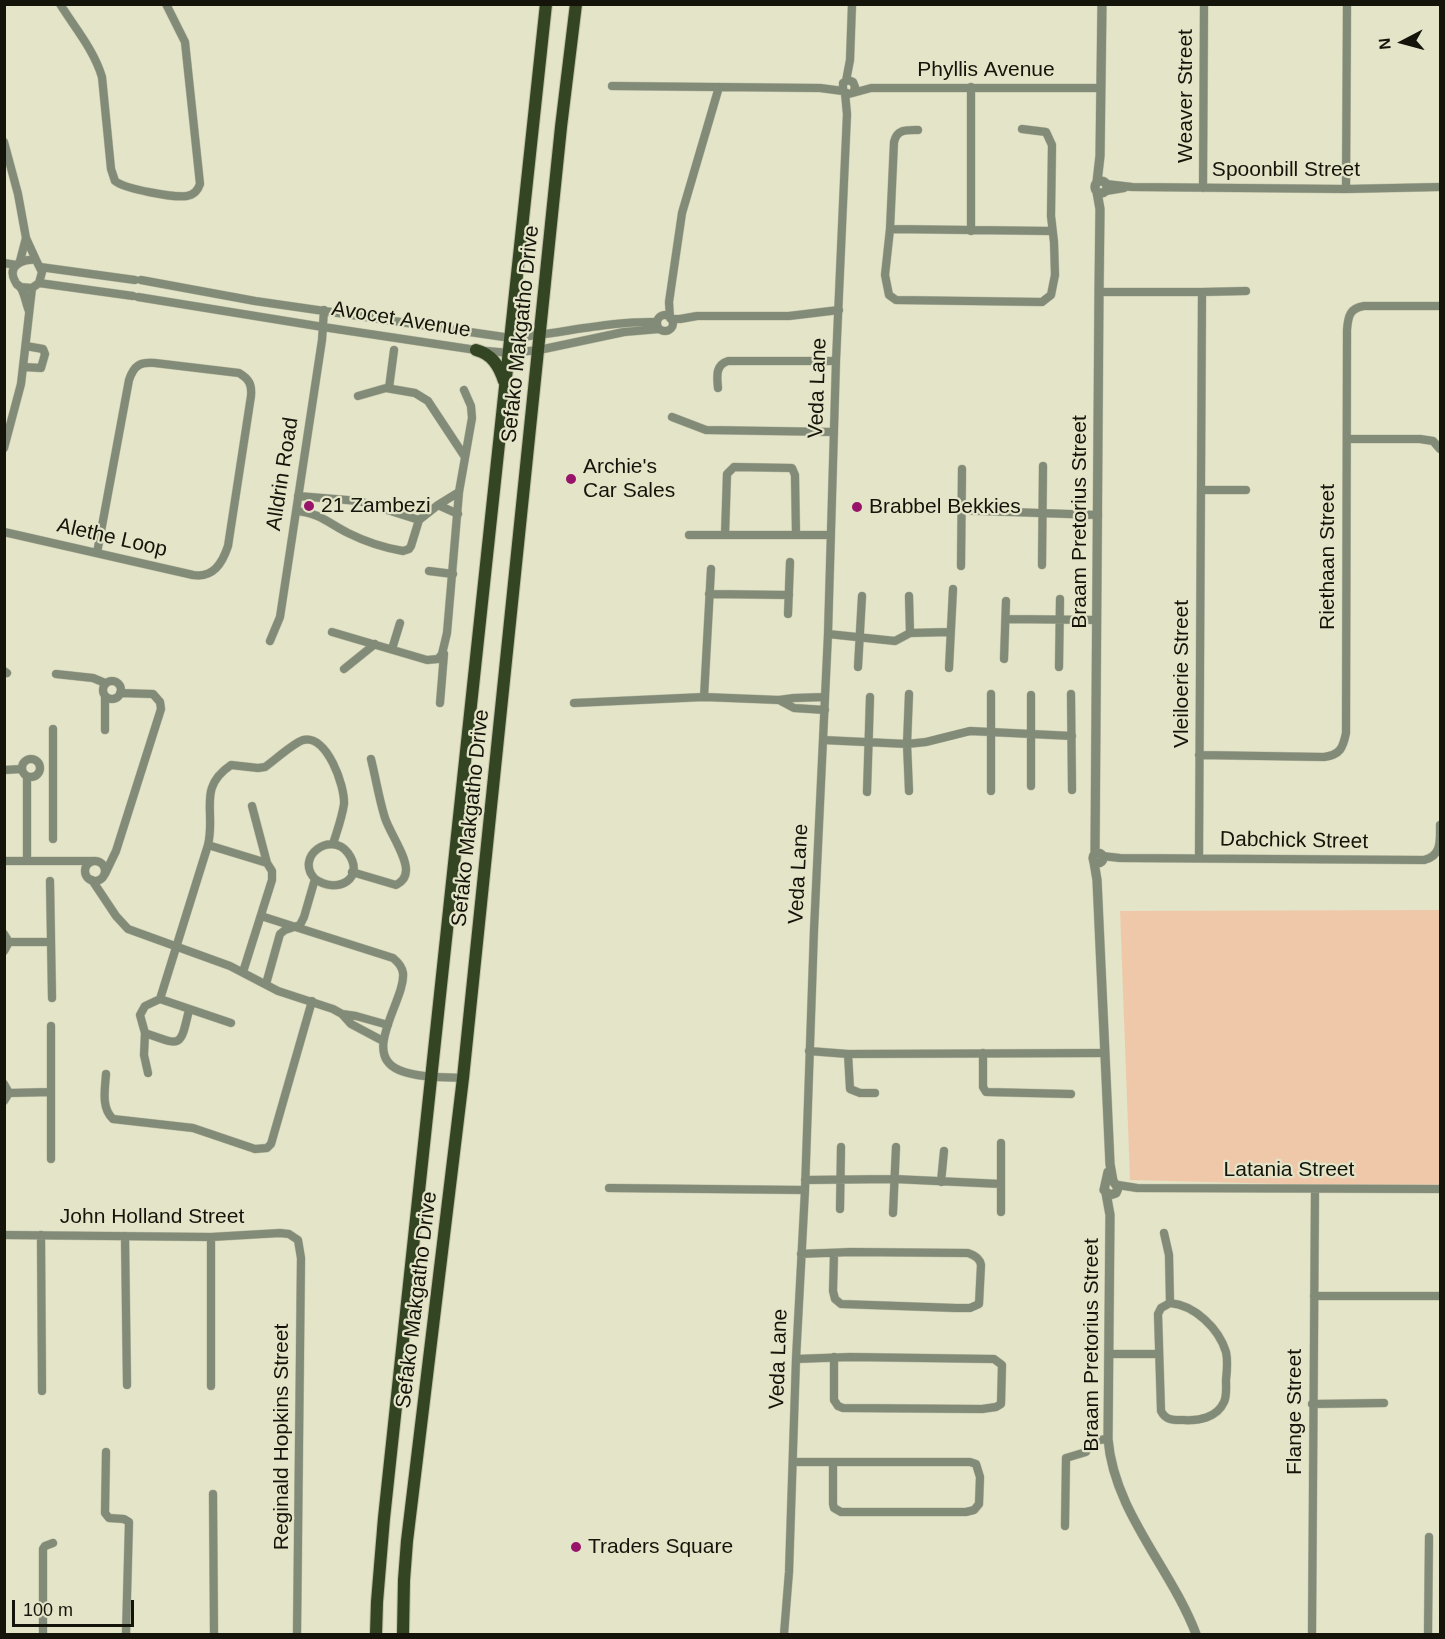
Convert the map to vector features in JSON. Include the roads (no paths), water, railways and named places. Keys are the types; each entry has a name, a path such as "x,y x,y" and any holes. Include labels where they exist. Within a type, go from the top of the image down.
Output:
{"main road":[{"name":"Sefako Makgatho Drive","path":"376,1635 384,1518 546,4"},
{"name":"Sefako Makgatho Drive","path":"403,1635 409,1524 463,1078 561,127 576,4"},
{"path":"476,350 485,352 496,364 504,382 505,398"},
{"path":"403,1608 411,1635"}],"street":[{"path":"60,4 88,46 99,68 111,169 115,182 128,187 186,196 196,192 200,184 188,56 180,28 166,4"},
{"path":"849,87 852,4"},
{"path":"1102,4 1100,169 1103,187"},
{"name":"Weaver Street","path":"1203,188 1204,4"},
{"path":"1346,189 1347,4"},
{"name":"Phyllis Avenue","path":"612,86 1101,88"},
{"path":"719,87 682,213 665,322 697,316 789,316 839,310"},
{"name":"Veda Lane","path":"784,1635 789,1572 796,1359 828,634 836,361 849,87"},
{"path":"971,87 971,231"},
{"path":"918,130 900,131 895,136 886,284 889,295 896,300 1038,302 1048,299 1053,290 1051,139 1046,132 1022,129"},
{"path":"4,142 18,194 26,238 42,272 29,312 24,367 4,448"},
{"name":"Spoonbill Street","path":"1103,187 1346,189 1440,187"},
{"name":"Braam Pretorius Street","path":"1103,187 1100,209 1099,292 1096,837 1099,858 1097,880 1112,1188 1108,1439 1113,1471 1121,1492 1185,1607 1196,1635"},
{"path":"890,229 1053,231"},
{"path":"26,238 18,263 9,277 20,287 29,312"},
{"path":"4,263 38,263"},
{"name":"Avocet Avenue","path":"38,263 230,297 511,338 618,323 665,322"},
{"path":"20,287 36,286"},
{"name":"Avocet Avenue","path":"36,286 136,296 323,327 509,353 539,350 665,322"},
{"path":"1099,292 1246,291"},
{"name":"Vleiloerie Street","path":"1199,858 1202,292"},
{"name":"Riethaan Street","path":"1199,755 1324,757 1336,754 1344,745 1346,733 1348,316 1356,307 1365,306 1440,306"},
{"name":"Alldrin Road","path":"270,641 280,617 324,310"},
{"path":"24,367 41,368 45,354 43,349 26,346"},
{"path":"389,388 394,350"},
{"path":"718,388 718,370 723,363 728,361 836,361"},
{"name":"Alethe Loop","path":"4,532 193,575 201,576 211,573 219,564 228,546 250,407 250,383 239,373 155,363 139,364 134,368 129,380 97,553"},
{"path":"358,396 379,388 416,393 426,399 465,457"},
{"path":"440,703 459,492 472,418 471,406 464,390"},
{"path":"672,417 706,430 834,432"},
{"path":"1347,440 1420,439 1433,441 1440,449"},
{"path":"725,535 727,474 734,466 792,468 795,475 796,535"},
{"path":"1042,565 1043,466"},
{"path":"961,566 962,469"},
{"path":"1201,490 1246,490"},
{"path":"296,511 322,516 349,533 403,551 411,546 419,520 459,492"},
{"path":"298,496 359,501 419,520"},
{"path":"438,505 458,514"},
{"path":"952,510 1098,515"},
{"path":"689,535 831,535"},
{"path":"788,614 790,562"},
{"path":"704,697 711,569"},
{"path":"429,571 453,574"},
{"path":"950,668 953,589"},
{"path":"709,594 789,595"},
{"path":"858,667 862,596"},
{"path":"909,596 910,633"},
{"path":"1059,667 1060,599"},
{"path":"1004,659 1006,601"},
{"path":"1006,619 1097,620"},
{"path":"392,649 400,623"},
{"path":"332,632 433,660 440,657 445,647"},
{"path":"828,634 896,641 910,633 950,632"},
{"path":"344,669 375,644"},
{"path":"57,674 93,678 105,683"},
{"path":"105,697 114,699 120,693 117,682 111,680 105,683 102,691 105,697 105,730"},
{"path":"92,880 103,876 112,858 161,709 160,702 153,694 120,693"},
{"path":"909,694 907,744 909,791"},
{"path":"991,694 991,791"},
{"path":"1071,694 1072,790"},
{"path":"1031,695 1031,786"},
{"path":"574,703 704,697 779,700 825,697"},
{"path":"867,792 870,697"},
{"path":"779,700 794,708 825,710"},
{"path":"53,729 53,839"},
{"path":"823,740 907,744 926,742 963,731 1072,736"},
{"path":"160,999 208,845 210,795 214,779 231,765 265,767 301,741 315,741 327,752 344,793 342,814 333,844"},
{"path":"22,769 25,760 31,758 39,762 41,768"},
{"path":"352,872 396,885 401,883 405,876 405,864 378,796 371,759"},
{"path":"41,768 53,767"},
{"path":"27,776 36,776 41,768"},
{"path":"4,770 22,769"},
{"path":"22,769 27,776 27,861"},
{"path":"243,972 272,880 272,871 267,863 252,806"},
{"name":"Dabchick Street","path":"1099,858 1424,860 1431,859 1437,852 1440,843 1440,825"},
{"path":"333,844 345,850 352,861 351,877 343,885 319,882 309,868 310,856 320,847 333,844"},
{"path":"208,845 267,863"},
{"path":"112,858 88,864 87,876 128,929 243,972 278,991 312,1001 342,1014 388,1025"},
{"path":"4,861 96,862 104,867 100,894"},
{"path":"75,861 86,870"},
{"path":"266,984 280,934 300,925 315,879"},
{"path":"50,881 52,998"},
{"path":"261,916 384,954 398,962 403,978 383,1041 384,1054 395,1068 432,1077 463,1078"},
{"path":"4,934 9,942"},
{"path":"9,942 51,942"},
{"path":"4,951 9,942"},
{"path":"148,1073 144,1055 145,1033 140,1023 141,1010 150,1003 160,999 231,1023"},
{"path":"106,1074 105,1099 107,1111 113,1119 193,1128 255,1149 267,1148 271,1144 312,1001"},
{"path":"145,1033 172,1042 178,1041 182,1038 189,1010"},
{"path":"342,1014 351,1024 383,1041"},
{"path":"51,1026 51,1159"},
{"path":"809,1051 849,1054 1105,1053"},
{"path":"983,1053 983,1086 986,1092 1071,1094"},
{"path":"849,1054 850,1089 860,1093 875,1093"},
{"path":"4,1084 9,1093"},
{"path":"9,1093 51,1092"},
{"path":"4,1101 9,1093"},
{"path":"1000,1143 1001,1212"},
{"path":"840,1209 841,1147"},
{"path":"893,1213 896,1147"},
{"path":"941,1182 944,1151"},
{"path":"805,1180 894,1179 1001,1184"},
{"path":"609,1188 805,1190"},
{"name":"Latania Street","path":"1112,1188 1440,1189"},
{"name":"Flange Street","path":"1312,1635 1315,1189"},
{"name":"John Holland Street","path":"4,1235 211,1237 280,1233 289,1234 298,1240"},
{"path":"1164,1233 1169,1255 1170,1303"},
{"path":"41,1235 42,1391"},
{"path":"125,1236 127,1385"},
{"path":"211,1237 211,1386"},
{"name":"Reginald Hopkins Street","path":"297,1635 301,1270 298,1240"},
{"path":"801,1254 834,1253 973,1254 981,1265 979,1304 970,1308 956,1308 841,1304 835,1299 833,1291 834,1253"},
{"path":"1314,1296 1440,1296"},
{"path":"1170,1303 1185,1307 1204,1319 1213,1328 1222,1344 1227,1361 1225,1399 1220,1407 1208,1417 1198,1420 1166,1418 1160,1408 1158,1354 1158,1314 1161,1308 1170,1303"},
{"path":"1110,1354 1158,1354"},
{"path":"796,1359 834,1357 998,1360 1002,1365 1003,1373 1000,1404 996,1407 982,1409 843,1408 838,1406 834,1400 834,1357"},
{"path":"1312,1404 1384,1403"},
{"path":"1065,1526 1066,1458 1086,1452 1090,1441 1108,1439"},
{"path":"106,1452 106,1517 124,1519 129,1522 126,1635"},
{"path":"793,1462 970,1462 975,1464 979,1472 979,1504 974,1510 966,1512 841,1512 834,1508 833,1504 833,1463"},
{"path":"213,1494 214,1635"},
{"path":"1428,1635 1429,1537"},
{"path":"43,1635 44,1549 53,1543"}],"place":[{"name":"Archie's Car Sales","path":"571,479"},
{"name":"21 Zambezi","path":"309,506"},
{"name":"Brabbel Bekkies","path":"857,507"},
{"name":"Traders Square","path":"576,1547"}]}
